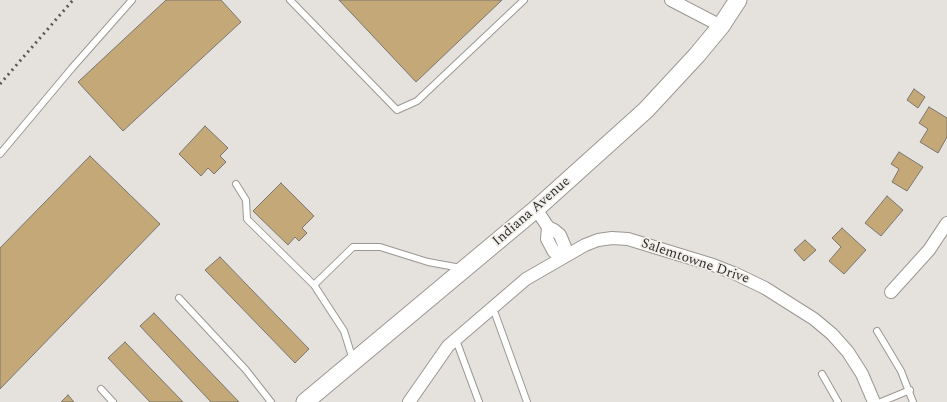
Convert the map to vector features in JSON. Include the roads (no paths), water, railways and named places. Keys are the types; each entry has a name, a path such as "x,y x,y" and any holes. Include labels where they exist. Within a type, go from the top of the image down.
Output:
{"main road":[{"name":"Indiana Avenue","path":"304,402 536,209 646,110 698,55 721,26 738,0"}],"street":[{"path":"671,0 721,26"},
{"path":"536,209 548,227 560,235 565,247 562,255"},
{"path":"891,292 929,250 947,223"},
{"name":"Salemtowne Drive","path":"408,402 448,346 526,279 562,255 598,240 612,238 628,239 713,265 765,288 814,319 832,334 848,352 862,374 874,402"}],"lane":[{"path":"0,154 72,68 132,0"},
{"path":"290,0 397,110 417,101 524,0"},
{"path":"236,184 246,200 247,219 314,285 344,331 353,362"},
{"path":"314,285 353,247 380,246 428,262 464,269"},
{"path":"180,298 246,370 271,402"},
{"path":"493,308 527,402"},
{"path":"877,331 901,370 910,390 913,402"},
{"path":"456,340 479,402"},
{"path":"822,374 838,402"},
{"path":"101,389 113,402"},
{"path":"881,402 910,390"}],"railway":[{"path":"0,84 73,0"}]}
